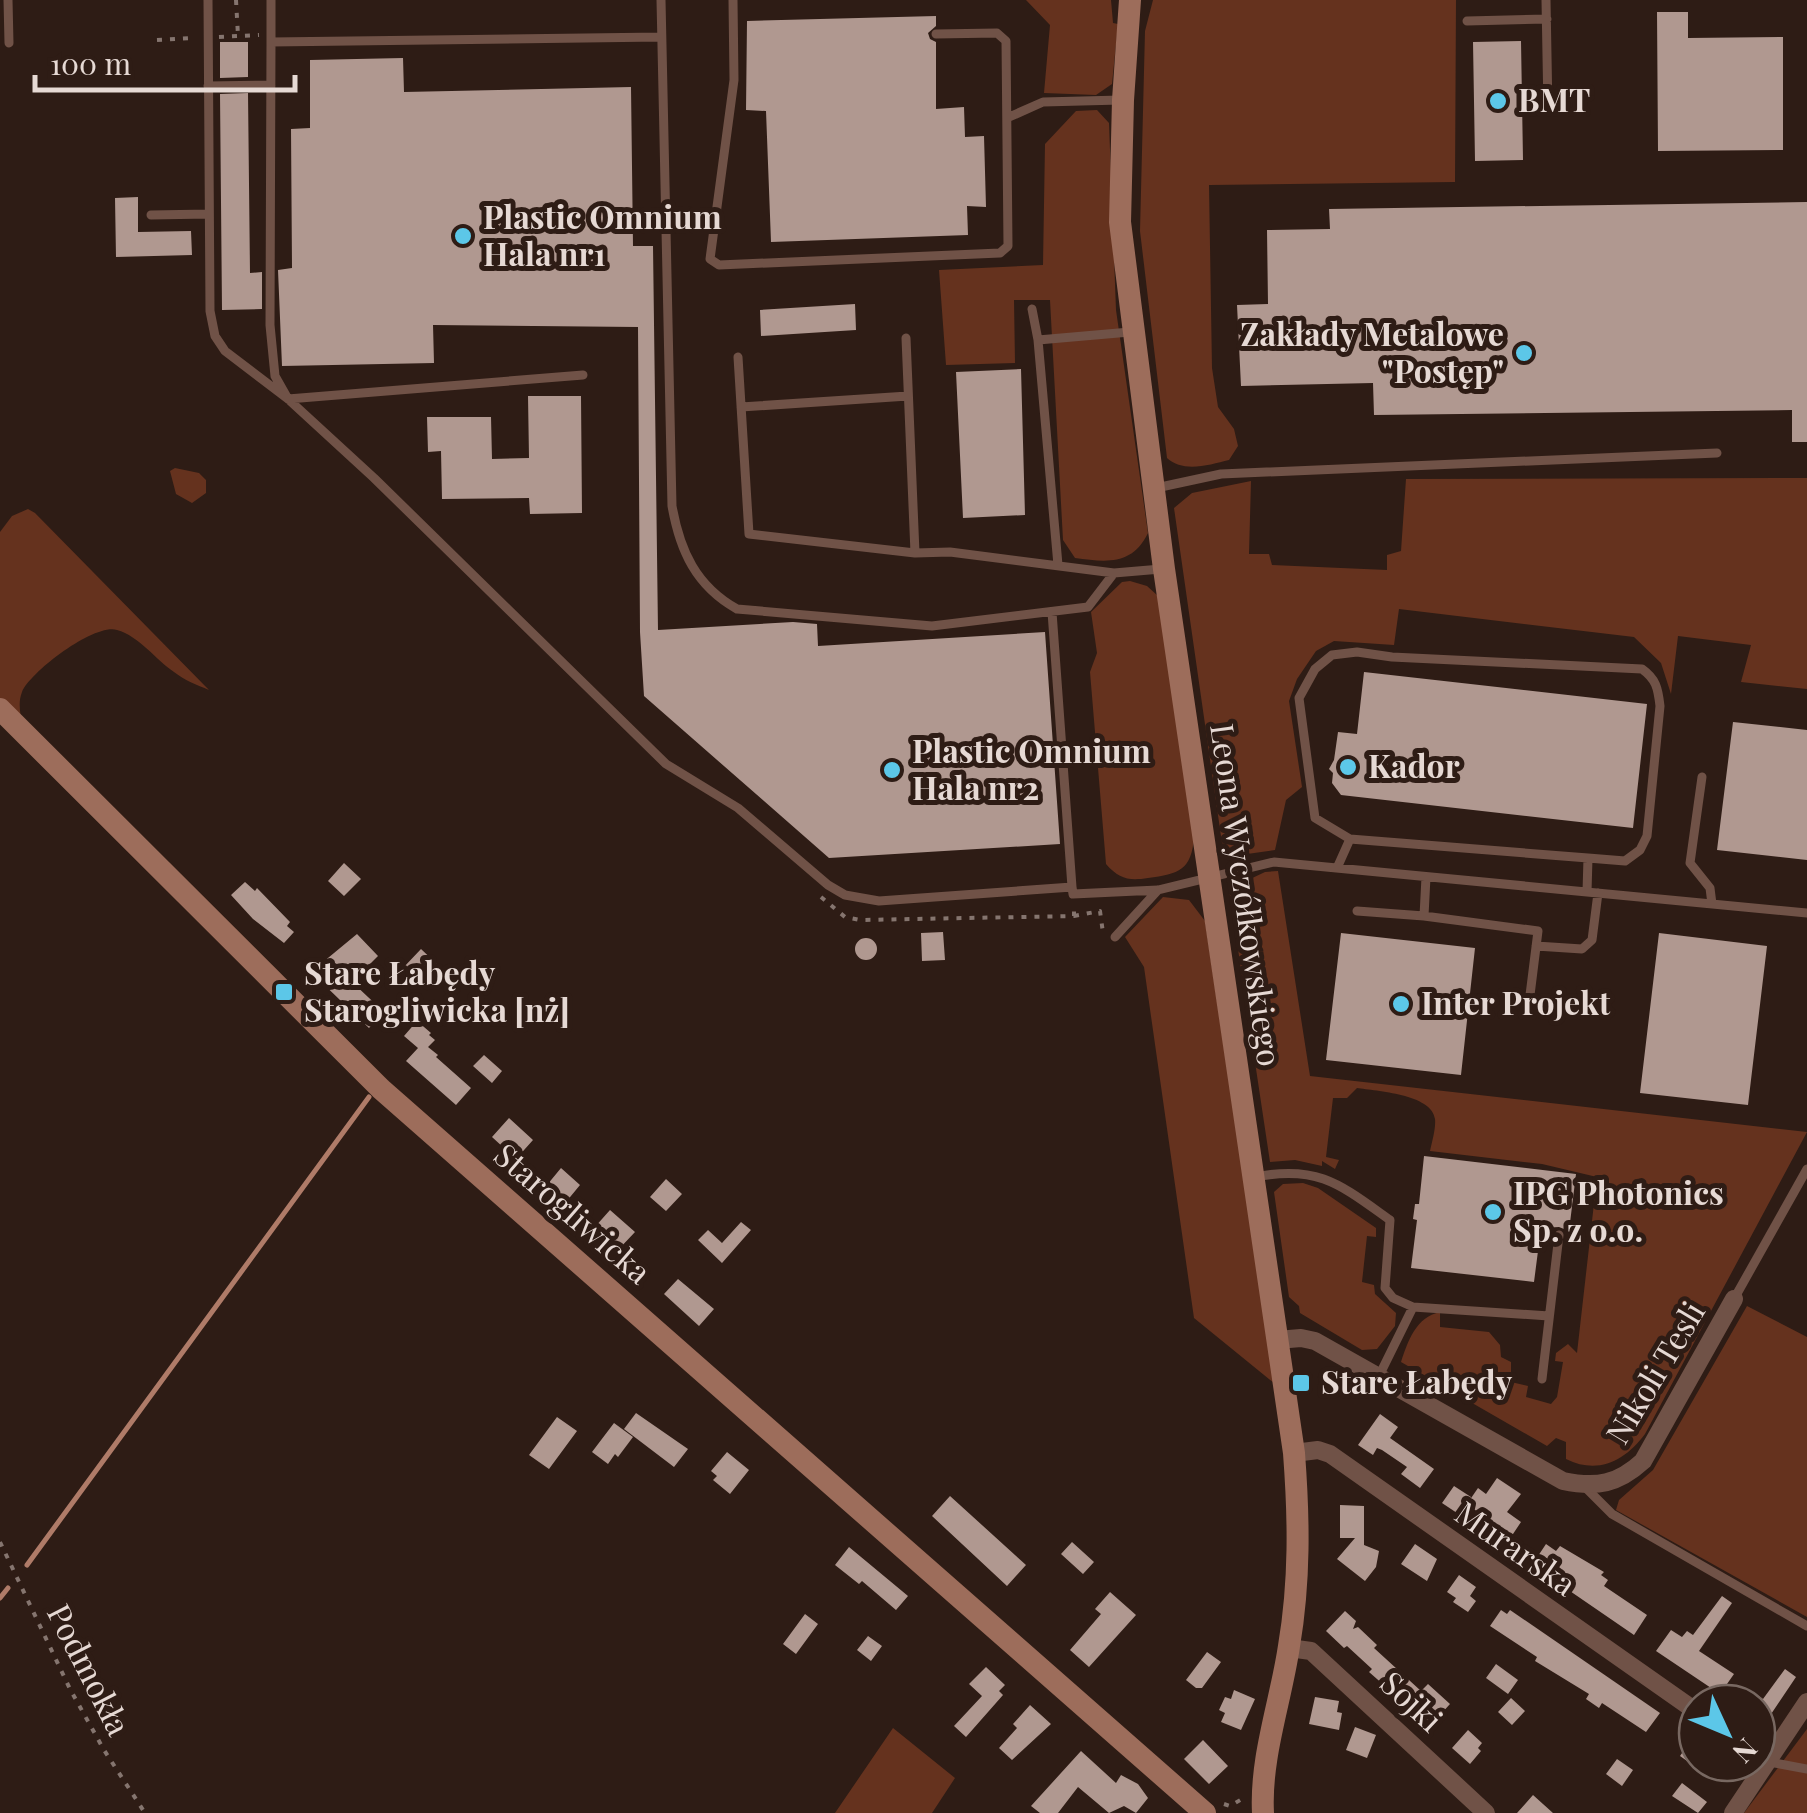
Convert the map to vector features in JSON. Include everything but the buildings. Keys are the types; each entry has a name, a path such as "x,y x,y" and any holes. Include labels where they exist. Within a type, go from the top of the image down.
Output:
{"street":[{"name":"Leona Wyczółkowskiego","path":"1130,0 1120,222 1164,569 1294,1454 1299,1554 1289,1648 1257,1807"},
{"name":"Starogliwicka","path":"0,709 381,1088 1202,1808"},
{"name":"Nikoli Tesli","path":"1584,1485 1605,1485 1626,1477 1643,1461 1734,1299"},
{"path":"1277,1340 1316,1341 1564,1481 1584,1485"},
{"name":"Murarska","path":"1294,1454 1318,1450 1330,1454 1677,1698"},
{"name":"Sojki","path":"1289,1648 1312,1651 1486,1813"},
{"path":"1777,1740 1807,1702"},
{"path":"1733,1813 1749,1783"}],"lane":[{"path":"8,0 9,43"},
{"path":"208,0 210,311 215,336 226,351 288,399 374,478 666,764 738,808 828,885 845,895 879,901 1072,886"},
{"path":"271,0 270,326 275,376 288,399"},
{"path":"661,0 672,506 677,534 698,578 736,609 932,626 1088,606 1114,572"},
{"path":"733,0 734,80 710,259 719,265 1000,253 1008,246 1006,41 998,33 936,34"},
{"path":"1546,0 1548,112"},
{"path":"1467,20 1547,19"},
{"path":"271,46 661,37"},
{"path":"208,86 271,85"},
{"path":"1007,118 1043,102 1123,100"},
{"path":"151,215 209,214"},
{"path":"1032,309 1058,565"},
{"path":"1038,340 1133,331"},
{"path":"906,338 916,553"},
{"path":"738,357 749,534 1114,572 1164,569"},
{"path":"288,399 582,375"},
{"path":"741,407 908,396"},
{"path":"1153,489 1221,474 1718,453"},
{"path":"1052,612 1074,894 1158,890 1274,862 1807,913"},
{"path":"1357,652 1392,657 1642,668 1658,687 1660,706 1647,836 1640,850 1625,861 1588,858 1350,840 1314,818 1298,698 1315,669 1332,655 1357,652"},
{"path":"1702,777 1690,863 1710,888 1712,904"},
{"path":"1337,868 1350,840"},
{"path":"1536,946 1582,949 1592,940 1588,858"},
{"path":"1424,916 1426,877"},
{"path":"1110,940 1158,890"},
{"path":"1357,911 1538,931 1528,1011"},
{"name":"Nikoli Tesli","path":"1734,1299 1807,1169"},
{"path":"1254,1178 1294,1173 1323,1176 1390,1220 1385,1288 1393,1298 1413,1306 1549,1316"},
{"path":"1542,1379 1560,1235"},
{"path":"1379,1376 1413,1306"},
{"path":"1584,1485 1612,1514 1807,1626"},
{"path":"1777,1762 1807,1770"}],"path":[{"path":"236,0 238,36"},
{"path":"157,40 260,35 260,50 271,46"},
{"path":"1074,916 1100,911 1110,940"},
{"name":"Podmokła","path":"0,1542 70,1689 145,1813"},
{"path":"1202,1808 1257,1807"}],"shaded area":[{"path":"1026,0 1111,0 1113,23 1118,24 1112,84 1096,95 1044,93 1050,25"},
{"path":"1153,0 1456,0 1455,182 1209,185 1212,368 1218,407 1234,429 1238,446 1229,460 1196,466 1173,463 1167,458 1140,231 1145,31"},
{"path":"1097,110 1109,123 1116,310 1148,533 1134,551 1108,561 1075,558 1063,540 1050,300 1014,300 1015,363 946,365 939,270 1043,265 1045,144 1076,111"},
{"path":"175,468 199,473 206,480 206,493 192,503 176,494 170,471"},
{"path":"1807,478 1807,689 1741,682 1751,645 1678,636 1671,694 1661,663 1634,637 1399,609 1394,645 1334,641 1316,651 1297,679 1289,701 1302,787 1286,800 1275,850 1240,855 1222,843 1174,508 1192,493 1251,481 1249,554 1269,554 1272,565 1387,570 1387,555 1401,551 1406,479"},
{"path":"28,509 209,690 178,675 133,637 107,630 65,650 38,672 22,692 22,723 0,709 0,532 12,516"},
{"path":"1122,582 1147,586 1158,596 1194,836 1190,856 1182,868 1168,875 1135,879 1120,876 1106,864 1090,672 1097,653 1091,612"},
{"path":"1278,871 1310,1076 1807,1132 1645,1434 1620,1458 1589,1466 1566,1459 1566,1442 1556,1438 1547,1446 1401,1362 1419,1324 1440,1312 1440,1327 1489,1332 1500,1345 1501,1357 1511,1362 1511,1382 1528,1386 1526,1397 1551,1404 1557,1397 1563,1362 1555,1361 1556,1353 1568,1344 1577,1353 1597,1177 1542,1164 1430,1151 1435,1119 1424,1104 1402,1095 1357,1088 1347,1098 1333,1098 1326,1157 1339,1160 1335,1169 1322,1161 1322,1166 1295,1160 1270,1162 1229,889 1265,872"},
{"path":"1163,897 1189,900 1205,921 1274,1383 1194,1318 1144,967 1125,937"},
{"path":"1303,1183 1318,1188 1376,1228 1376,1237 1367,1236 1362,1282 1374,1285 1375,1294 1396,1313 1395,1326 1377,1349 1362,1350 1300,1313 1299,1306 1289,1297 1274,1192 1283,1184"},
{"path":"1747,1306 1807,1337 1807,1617 1616,1510 1619,1500 1653,1470"},
{"path":"893,1728 955,1778 932,1813 835,1813"},
{"path":"1807,1729 1807,1813 1744,1813 1766,1783 1777,1783 1777,1769"}],"waterway":[{"path":"27,1565 369,1097"},
{"path":"0,1598 8,1588"}],"place":[{"name":"BMT","path":"1498,101"},
{"name":"Plastic Omnium Hala nr1","path":"463,236"},
{"name":"Zakłady Metalowe \"Postęp\"","path":"1524,353"},
{"name":"Kador","path":"1348,767"},
{"name":"Plastic Omnium Hala nr2","path":"892,770"},
{"name":"Stare Łabędy Starogliwicka [nż]","path":"284,992"},
{"name":"Inter Projekt","path":"1401,1004"},
{"name":"IPG Photonics Sp. z o.o.","path":"1493,1212"},
{"name":"Stare Łabędy","path":"1301,1383"}]}
